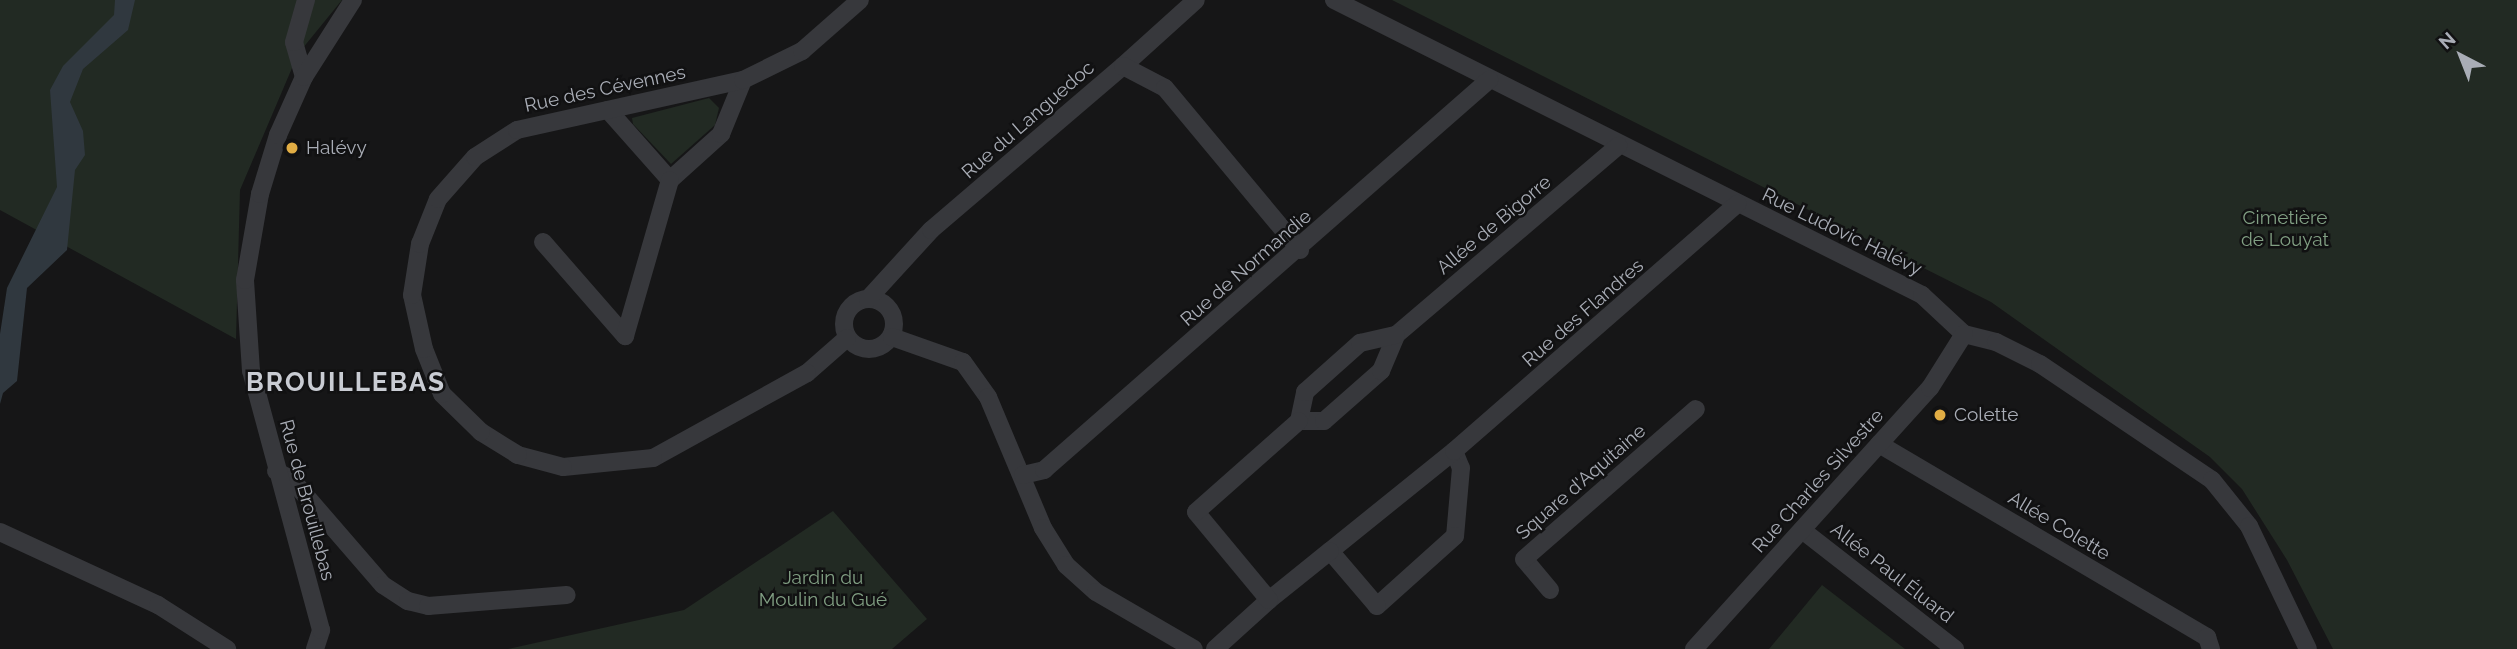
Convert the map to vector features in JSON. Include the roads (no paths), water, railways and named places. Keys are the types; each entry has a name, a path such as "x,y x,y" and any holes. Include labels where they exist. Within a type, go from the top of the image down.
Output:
{"street":[{"path":"304,77 294,42 306,0"},
{"name":"Rue des Cévennes","path":"847,338 807,373 653,458 563,467 518,455 481,432 442,394 424,349 412,295 420,244 434,210 475,157 517,130 743,80 802,51 860,0"},
{"path":"1123,66 1196,0"},
{"name":"Rue Ludovic Halévy","path":"1334,0 1618,146 1922,295 1964,334 1996,342 2040,364 2212,480 2249,526 2308,649"},
{"name":"Rue de Brouillebas","path":"315,649 321,630 251,371 245,280 260,194 304,77 345,3"},
{"name":"Rue du Languedoc","path":"868,299 931,230 1123,66 1165,89 1300,250"},
{"path":"542,243 625,336 670,180 721,134 743,80"},
{"name":"Rue de Normandie","path":"1023,475 1044,470 1300,250 1489,80"},
{"path":"608,110 670,180"},
{"name":"Allée de Bigorre","path":"1396,335 1618,146"},
{"name":"Rue des Flandres","path":"1329,551 1454,452 1737,204"},
{"path":"868,299 890,310 892,337 878,348 860,348 847,338 843,323 848,308 868,299"},
{"name":"Rue Charles Silvestre","path":"1694,649 1948,365 1964,334"},
{"path":"1299,421 1324,421 1381,372 1396,335"},
{"path":"1269,600 1196,512 1299,421 1305,392 1360,343 1396,335"},
{"path":"892,337 962,362 988,397 1043,528 1066,565 1096,592 1195,649"},
{"name":"Square d'Aquitaine","path":"1550,590 1524,559 1696,409"},
{"name":"Allée Colette","path":"1879,444 2207,637 2211,649"},
{"path":"1215,649 1329,551 1377,606 1455,536 1461,468 1454,452"},
{"path":"276,471 292,480 383,584 408,601 428,606 567,595"},
{"name":"Allée Paul Éluard","path":"1802,530 1955,649"},
{"path":"0,532 158,605 227,649"}],"place":[{"name":"Halévy","path":"292,148"},
{"name":"Colette","path":"1940,415"}],"district":[{"name":"BROUILLEBAS","path":"346,383"}],"park label":[{"name":"Cimetière de Louyat","path":"2285,229"},
{"name":"Jardin du Moulin du Gué","path":"823,589"}]}
